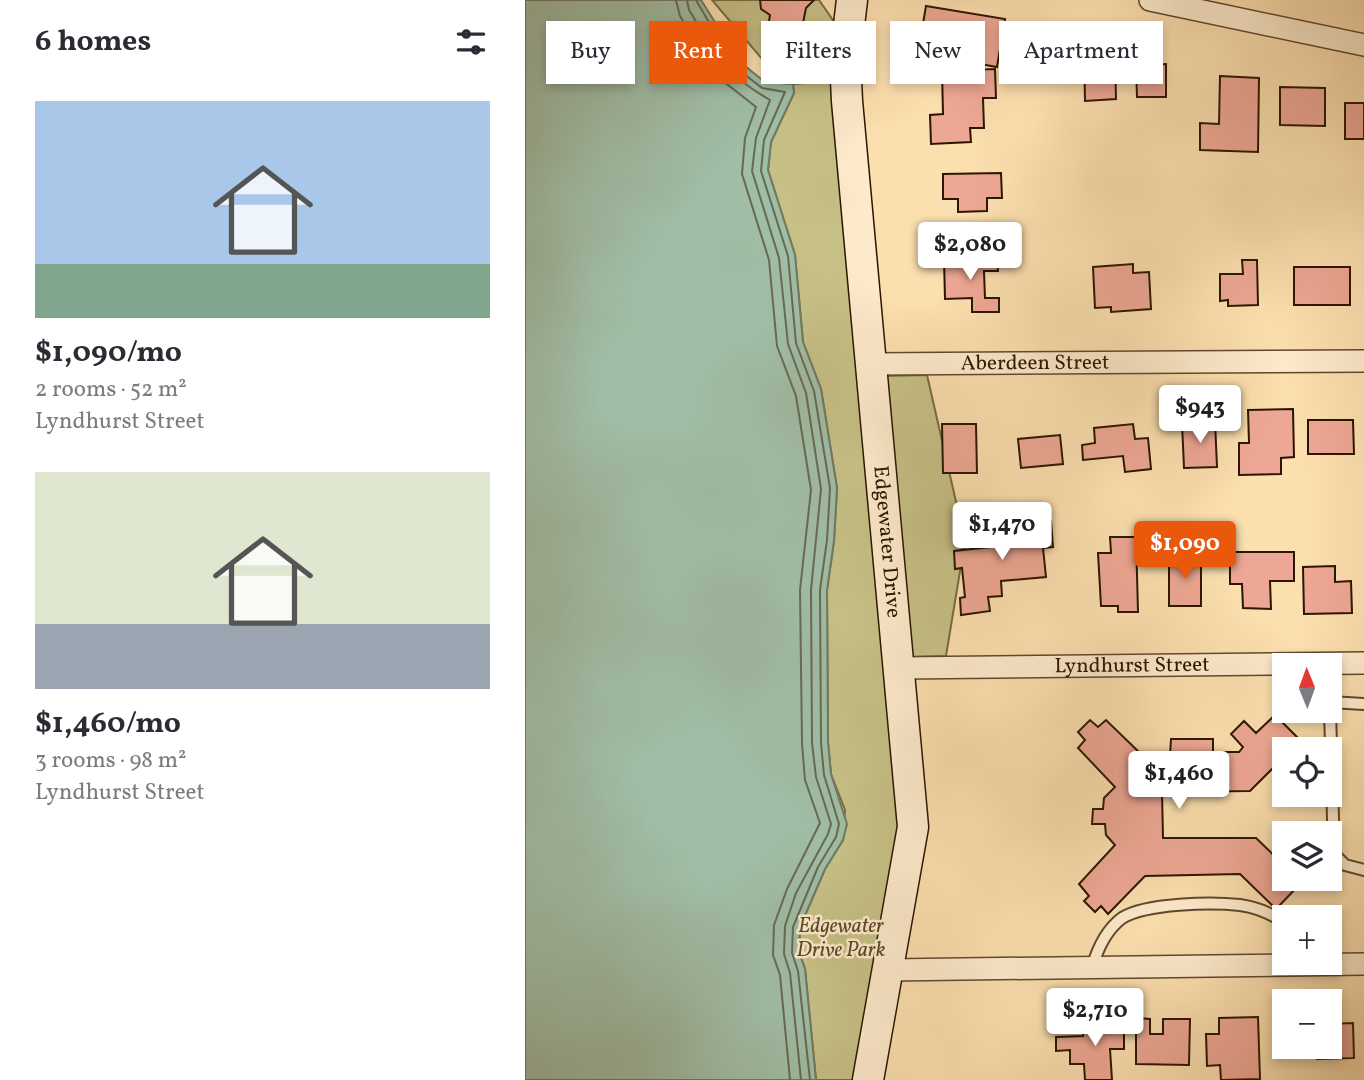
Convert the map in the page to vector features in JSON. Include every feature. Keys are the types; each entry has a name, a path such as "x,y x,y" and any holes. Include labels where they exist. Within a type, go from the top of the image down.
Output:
{"main road":[{"name":"Edgewater Drive","path":"852,0 845,59 847,101 901,668 913,827 890,971 868,1080"}],"street":[{"path":"1150,0 1364,45"},
{"name":"Aberdeen Street","path":"872,364 1364,361"},
{"name":"Lyndhurst Street","path":"1342,664 1364,663"},
{"name":"Lyndhurst Street","path":"901,668 1272,665"},
{"path":"1342,964 1364,964"},
{"path":"890,971 1272,965"}],"lane":[{"path":"1342,703 1364,704"},
{"path":"1330,723 1334,854 1345,865 1364,870"},
{"path":"1092,968 1098,948 1112,928 1122,918 1138,912 1172,906 1240,905 1272,916"}],"green space":[{"path":"712,0 819,0 834,21 761,21 761,58 747,41 747,21 730,21"},
{"name":"Edgewater Drive Park","path":"793,84 835,84 902,810 855,1080 816,1080 805,969 799,952 800,927 825,869 843,840 845,810 831,774 828,742 827,590 834,541 837,488 821,389 803,342 795,255 768,170 771,142 794,93"},
{"path":"927,375 965,541 946,656 910,657 883,376"}],"water":[{"path":"525,0 701,0 714,21 649,21 649,84 747,84 747,68 761,79 761,84 793,84 794,93 771,142 768,170 795,255 803,342 821,389 837,488 834,541 827,590 828,742 831,774 847,824 843,840 825,869 800,927 799,952 805,969 816,1080 525,1080"}],"building":[{"path":"760,0 814,0 806,8 803,21 769,21 770,15 761,9"},
{"path":"926,6 1005,19 999,21 997,67 985,65 985,21 923,21"},
{"path":"1163,64 1166,64 1166,97 1137,97 1137,84 1163,84"},
{"path":"985,69 995,69 996,98 983,98 984,128 970,128 971,142 931,144 930,115 943,114 942,84 985,84"},
{"path":"1220,76 1259,78 1258,152 1200,150 1200,123 1219,124"},
{"path":"1085,84 1116,84 1116,99 1085,101"},
{"path":"1280,87 1325,88 1325,126 1280,125"},
{"path":"1345,103 1364,103 1364,139 1345,139"},
{"path":"1001,173 1002,198 987,198 987,211 958,212 958,199 943,199 943,174"},
{"path":"997,257 998,271 984,271 985,298 999,298 999,312 972,312 972,298 945,299 944,259"},
{"path":"1242,260 1257,260 1258,305 1228,306 1228,300 1220,301 1220,274 1243,274"},
{"path":"1133,264 1133,273 1149,272 1151,309 1111,312 1111,307 1095,308 1093,267"},
{"path":"1294,267 1350,267 1350,305 1294,305"},
{"path":"1293,409 1294,457 1281,458 1281,474 1239,475 1239,443 1249,443 1248,410"},
{"path":"1308,420 1353,420 1354,454 1308,454"},
{"path":"1215,421 1217,467 1184,468 1182,423"},
{"path":"942,424 976,424 977,473 943,473"},
{"path":"1133,424 1135,439 1148,438 1151,469 1125,472 1123,456 1083,460 1082,445 1095,443 1094,428"},
{"path":"1060,435 1063,464 1021,468 1018,439"},
{"path":"1051,521 1053,547 1043,548 1046,577 1001,581 1002,596 988,597 990,611 961,615 960,598 965,597 962,568 955,569 954,551 990,547 989,527"},
{"path":"1110,537 1136,537 1138,612 1118,612 1118,606 1101,606 1098,553 1111,553"},
{"path":"1230,552 1294,552 1294,581 1270,581 1271,609 1243,608 1242,584 1230,584"},
{"path":"1169,556 1201,556 1201,606 1169,606"},
{"path":"1335,566 1335,582 1351,581 1352,613 1304,614 1303,567"},
{"path":"1272,718 1272,723 1283,723 1297,737 1272,737 1272,769 1250,791 1162,792 1163,838 1256,838 1272,853 1272,891 1293,891 1280,905 1272,905 1240,874 1145,876 1108,914 1101,906 1095,912 1084,901 1089,896 1079,884 1115,845 1106,835 1105,824 1092,824 1093,809 1103,809 1104,798 1115,787 1078,748 1085,740 1078,732 1090,720 1098,727 1106,720 1142,755 1170,755 1171,739 1213,739 1213,752 1239,752 1243,747 1231,734 1244,721 1256,733"},
{"path":"1258,1017 1260,1079 1221,1080 1220,1065 1207,1066 1206,1034 1219,1034 1219,1018"},
{"path":"1136,1018 1150,1019 1150,1034 1163,1034 1163,1019 1190,1019 1189,1065 1136,1064"},
{"path":"1124,1020 1124,1049 1110,1049 1112,1080 1085,1080 1084,1064 1070,1064 1070,1050 1056,1051 1056,1037 1083,1036 1083,1022"},
{"path":"1342,1023 1353,1023 1354,1058 1342,1058"}]}
